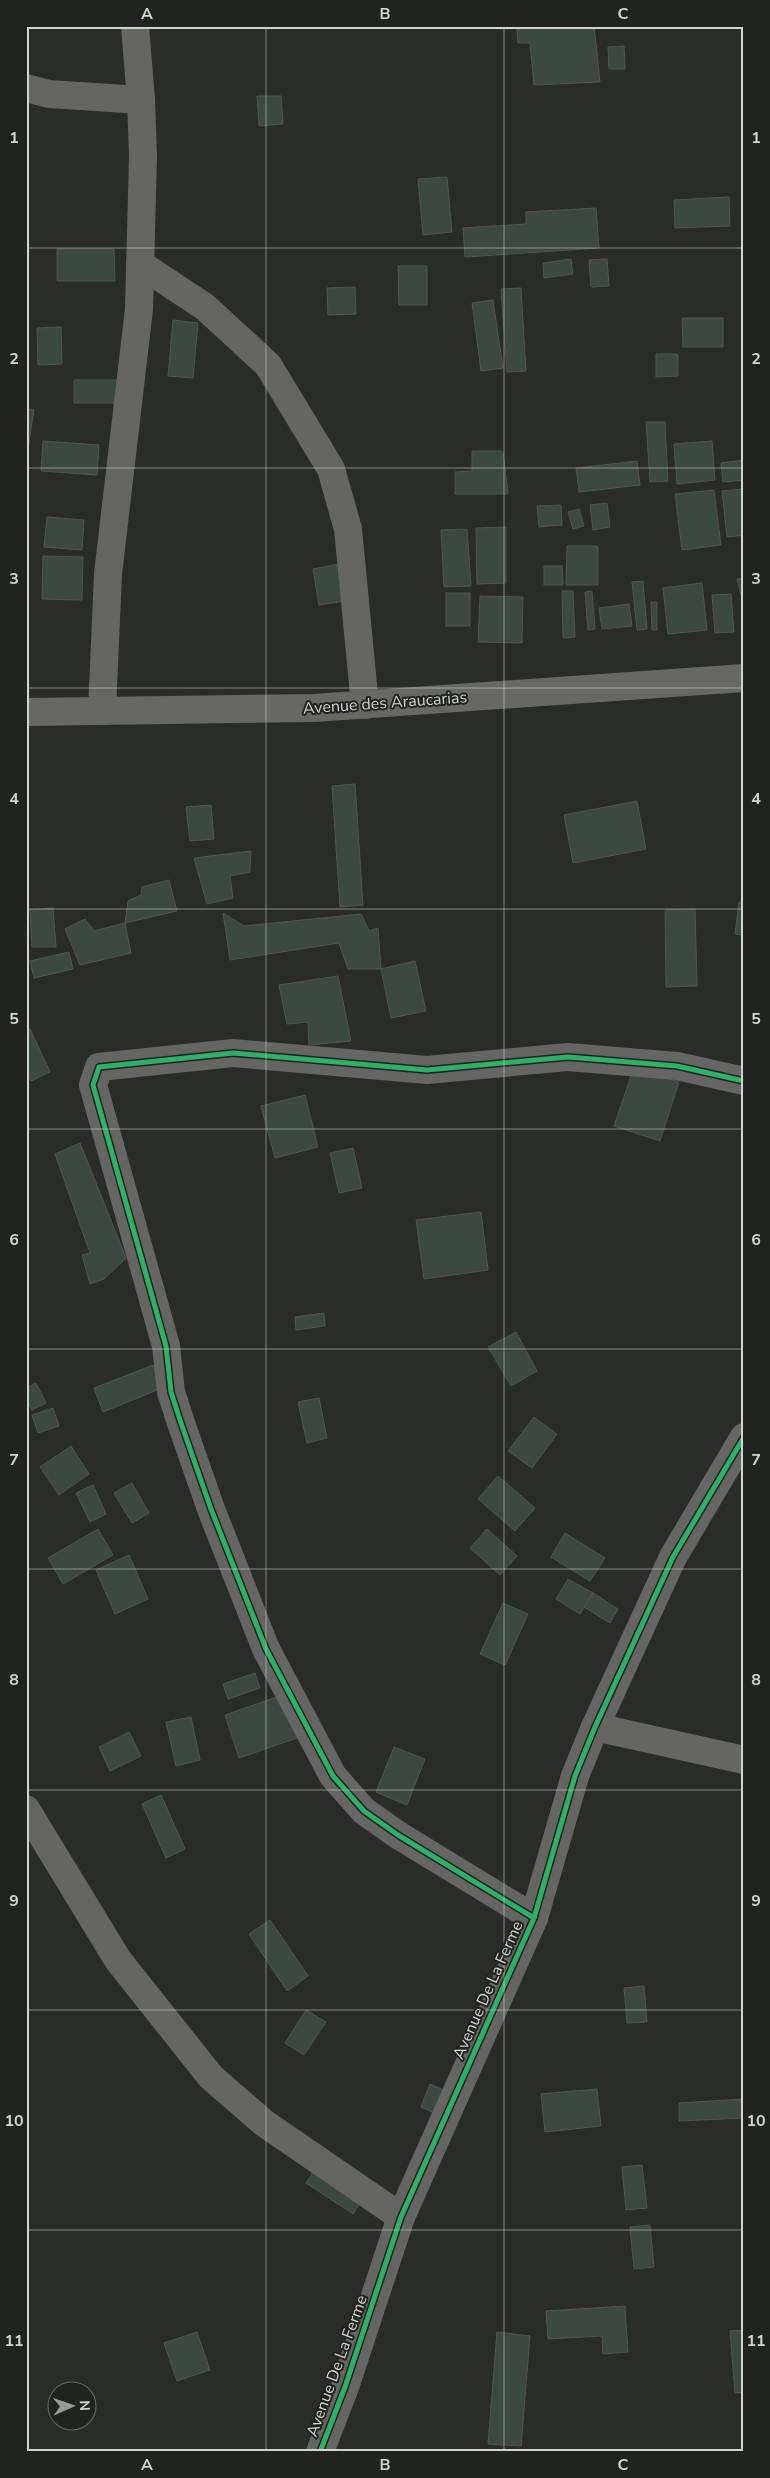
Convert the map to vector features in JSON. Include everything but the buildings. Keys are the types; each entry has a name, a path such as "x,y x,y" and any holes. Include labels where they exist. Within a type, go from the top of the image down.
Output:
{"street":[{"path":"102,711 108,574 139,309 143,207 141,100 135,26"},
{"path":"26,88 49,94 141,100"},
{"path":"140,264 205,307 268,366 331,469 348,529 365,705"},
{"name":"Avenue des Araucarias","path":"26,712 314,708 744,678"},
{"path":"534,1918 398,1835 364,1810 333,1776 266,1649 211,1509 181,1423 171,1392 166,1346 93,1085 99,1067 233,1053 426,1070 568,1057 677,1066 744,1081"},
{"name":"Avenue De La Ferme","path":"320,2452 345,2387 401,2217 534,1918 575,1776 595,1727 673,1557 744,1437"},
{"path":"595,1727 744,1760"},
{"path":"26,1810 118,1960 211,2077 264,2123 401,2217"}],"cycle path":[{"path":"534,1918 398,1835 364,1811 333,1776 266,1649 211,1509 181,1423 171,1392 166,1346 93,1085 99,1067 233,1053 427,1070 568,1057 677,1066 744,1081"},
{"path":"320,2452 345,2387 401,2217 534,1918 575,1776 595,1727 673,1557 744,1437"}]}
